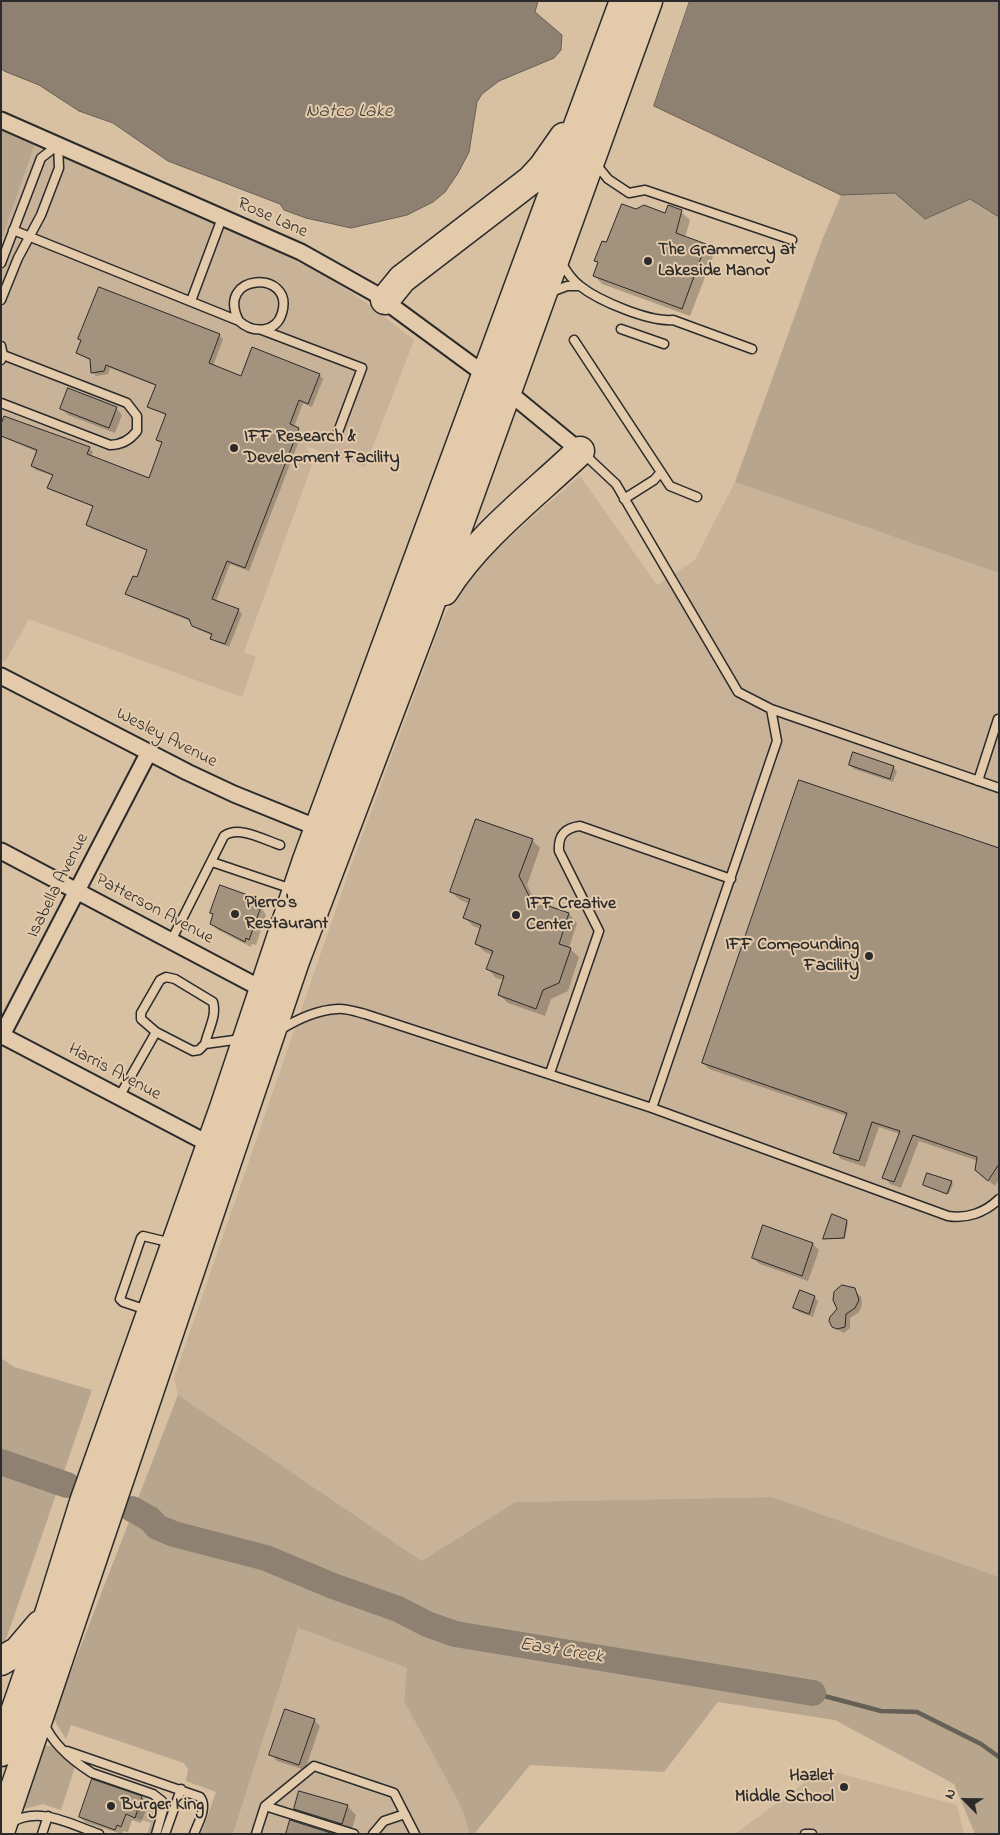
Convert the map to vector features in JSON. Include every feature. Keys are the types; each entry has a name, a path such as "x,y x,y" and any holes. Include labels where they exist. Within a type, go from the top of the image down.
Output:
{"highway":[{"path":"1,1752 50,1611 84,1502 209,1144 299,952 423,624 496,384 584,109 624,1"},
{"path":"1,1829 40,1714 258,1038 262,989 318,828 496,384 540,297 648,1"},
{"path":"385,300 402,280 531,180 543,167 584,109"},
{"path":"423,624 456,573 487,539 580,451"},
{"path":"1,1661 18,1651 50,1611"},
{"path":"1,1696 11,1725"}],"street":[{"name":"Rose Lane","path":"1,120 301,252 385,300 496,384 580,451"},
{"name":"Wesley Avenue","path":"1,676 234,794 318,828"},
{"name":"Isabella Avenue","path":"2,1036 150,752"},
{"name":"Patterson Avenue","path":"1,851 262,989"},
{"name":"Harris Avenue","path":"2,1036 209,1144"}],"lane":[{"path":"1,263 41,158 58,145"},
{"path":"1,300 41,215 59,168 58,145"},
{"path":"591,158 608,179 629,193 645,190 792,240"},
{"path":"191,302 222,218"},
{"path":"13,230 239,321 252,329 262,330 362,368 338,432"},
{"path":"556,253 568,274 580,286 598,297 660,321 673,320 752,349"},
{"path":"239,321 234,306 239,291 253,282 269,284 281,295 282,312 274,325 262,330"},
{"path":"540,297 561,287 580,286"},
{"path":"621,329 664,344"},
{"path":"574,340 670,486 697,497"},
{"path":"1,346 2,357 127,403 137,416 137,431 126,441 118,445 110,445 1,402"},
{"path":"580,451 616,484 738,692 771,709 999,788"},
{"path":"624,499 654,480 661,472"},
{"path":"652,1108 777,742 771,709"},
{"path":"978,781 998,719"},
{"path":"550,1074 599,931 558,852 558,842 563,832 571,827 580,826 731,879"},
{"path":"171,941 224,836 231,831 280,845"},
{"path":"212,862 297,890"},
{"path":"166,977 175,979 214,1002 214,1017 208,1029 205,1044 199,1050 193,1051 156,1032 140,1019 141,1013 160,980 166,977"},
{"path":"205,1044 258,1038 316,1013 338,1009 365,1014 652,1108 948,1216 958,1218 969,1216 984,1210 999,1199"},
{"path":"119,1097 156,1032"},
{"path":"40,1714 48,1733 62,1749 92,1774 158,1797 162,1801 163,1810 156,1834"},
{"path":"62,1749 200,1797 203,1804 194,1834"},
{"path":"256,1834 265,1806 314,1766 394,1793 415,1834"},
{"path":"165,1834 181,1790"},
{"path":"265,1806 354,1834"},
{"path":"373,1834 384,1821 405,1814"},
{"path":"1,1829 27,1815 48,1816 99,1834"},
{"path":"42,1834 48,1816"},
{"path":"805,1834 812,1834"}],"shaded area":[{"path":"1,129 35,144 1,241"},
{"path":"35,144 280,253 327,276 364,301 414,340 365,467 306,446 313,462 244,652 256,657 242,697 29,619 5,662 1,660 1,241"},
{"path":"896,193 925,219 970,199 999,217 999,573 735,482 821,243 841,195"},
{"path":"580,476 657,585 695,560 735,482 999,573 999,1577 772,1497 515,1502 422,1561 178,1395 174,1378 352,863 443,618 471,571"},
{"path":"1,1358 14,1367 92,1390 1,1654"},
{"path":"178,1395 422,1561 515,1502 772,1497 999,1577 999,1834 975,1834 954,1784 835,1720 718,1702 664,1772 530,1765 474,1834 469,1834 465,1816 455,1795 404,1701 407,1668 298,1628 233,1834 201,1834 216,1792 186,1781 188,1769 184,1763 71,1725 66,1739 53,1718"},
{"path":"297,1628 407,1668 404,1701 455,1795 465,1816 469,1834 233,1834"},
{"path":"51,1746 75,1767 61,1810 43,1804 24,1809 42,1748"},
{"name":"Hazlet Middle School","path":"823,1769 957,1805 964,1834 735,1834"},
{"path":"143,1795 150,1798 157,1806 157,1816 151,1834 147,1834 151,1823 135,1818"}],"water":[{"name":"Natco Lake","path":"1,1 538,1 535,12 562,35 561,50 554,58 499,81 482,94 477,102 469,152 445,192 433,202 407,215 351,228 306,218 284,210 280,204 168,161 113,123 79,111 39,85 4,71 1,68"},
{"path":"690,1 999,1 999,217 970,199 925,219 895,193 841,195 654,106"}],"building":[{"path":"622,204 636,209 644,205 665,213 668,205 682,210 676,233 706,244 682,309 593,276 598,262 594,261 602,241 606,242"},
{"name":"IFF Research & Development Facility","path":"99,287 220,334 209,363 241,376 252,347 320,374 308,404 299,400 290,424 299,428 245,568 227,561 212,599 239,609 225,644 210,639 212,634 192,626 189,619 125,594 133,576 137,577 147,550 86,525 93,506 47,488 53,475 31,466 37,450 1,436 1,424 4,416 90,447 87,454 149,478 162,442 156,440 166,414 147,407 156,385 106,365 104,371 91,373 90,359 76,353 81,340 78,339"},
{"path":"68,388 117,407 109,428 60,409"},
{"path":"853,752 894,766 890,779 849,765"},
{"name":"IFF Compounding Facility","path":"799,780 999,848 999,1164 988,1181 975,1170 977,1157 913,1135 894,1182 882,1178 900,1131 872,1122 859,1161 833,1153 847,1113 702,1063"},
{"name":"IFF Creative Center","path":"476,819 533,839 519,876 531,900 569,913 559,944 571,948 559,983 543,990 536,1009 498,995 504,976 486,969 493,951 475,944 481,925 463,918 470,899 450,892"},
{"name":"Pierro's Restaurant","path":"220,885 256,898 254,905 261,907 249,940 246,938 245,942 210,924 213,914 210,913"},
{"path":"927,1173 952,1181 947,1194 923,1185"},
{"path":"832,1214 847,1220 844,1238 823,1239"},
{"path":"763,1225 813,1243 802,1276 752,1258"},
{"path":"842,1285 855,1288 859,1300 855,1308 846,1314 845,1327 837,1329 832,1327 829,1321 837,1309 833,1300 834,1292"},
{"path":"800,1290 815,1296 809,1314 793,1308"},
{"path":"285,1709 315,1719 299,1765 269,1755"},
{"name":"Burger King","path":"92,1779 142,1796 135,1818 126,1814 121,1827 117,1825 115,1830 79,1817"},
{"path":"299,1791 348,1805 342,1824 294,1809"},
{"path":"290,1820 334,1834 286,1834"}],"waterway":[{"name":"East Creek","path":"1,1462 67,1485"},
{"name":"East Creek","path":"132,1509 150,1519 157,1527 174,1534 266,1558 333,1586 398,1609 427,1624 455,1634 813,1693"},
{"name":"East Creek","path":"813,1693 881,1711 917,1712 981,1744 999,1757"}],"place":[{"name":"The Grammercy at Lakeside Manor","path":"648,261"},
{"name":"IFF Research & Development Facility","path":"234,448"},
{"name":"Pierro's Restaurant","path":"235,914"},
{"name":"IFF Creative Center","path":"516,915"},
{"name":"IFF Compounding Facility","path":"869,956"},
{"name":"Hazlet Middle School","path":"844,1787"},
{"name":"Burger King","path":"111,1806"}]}
